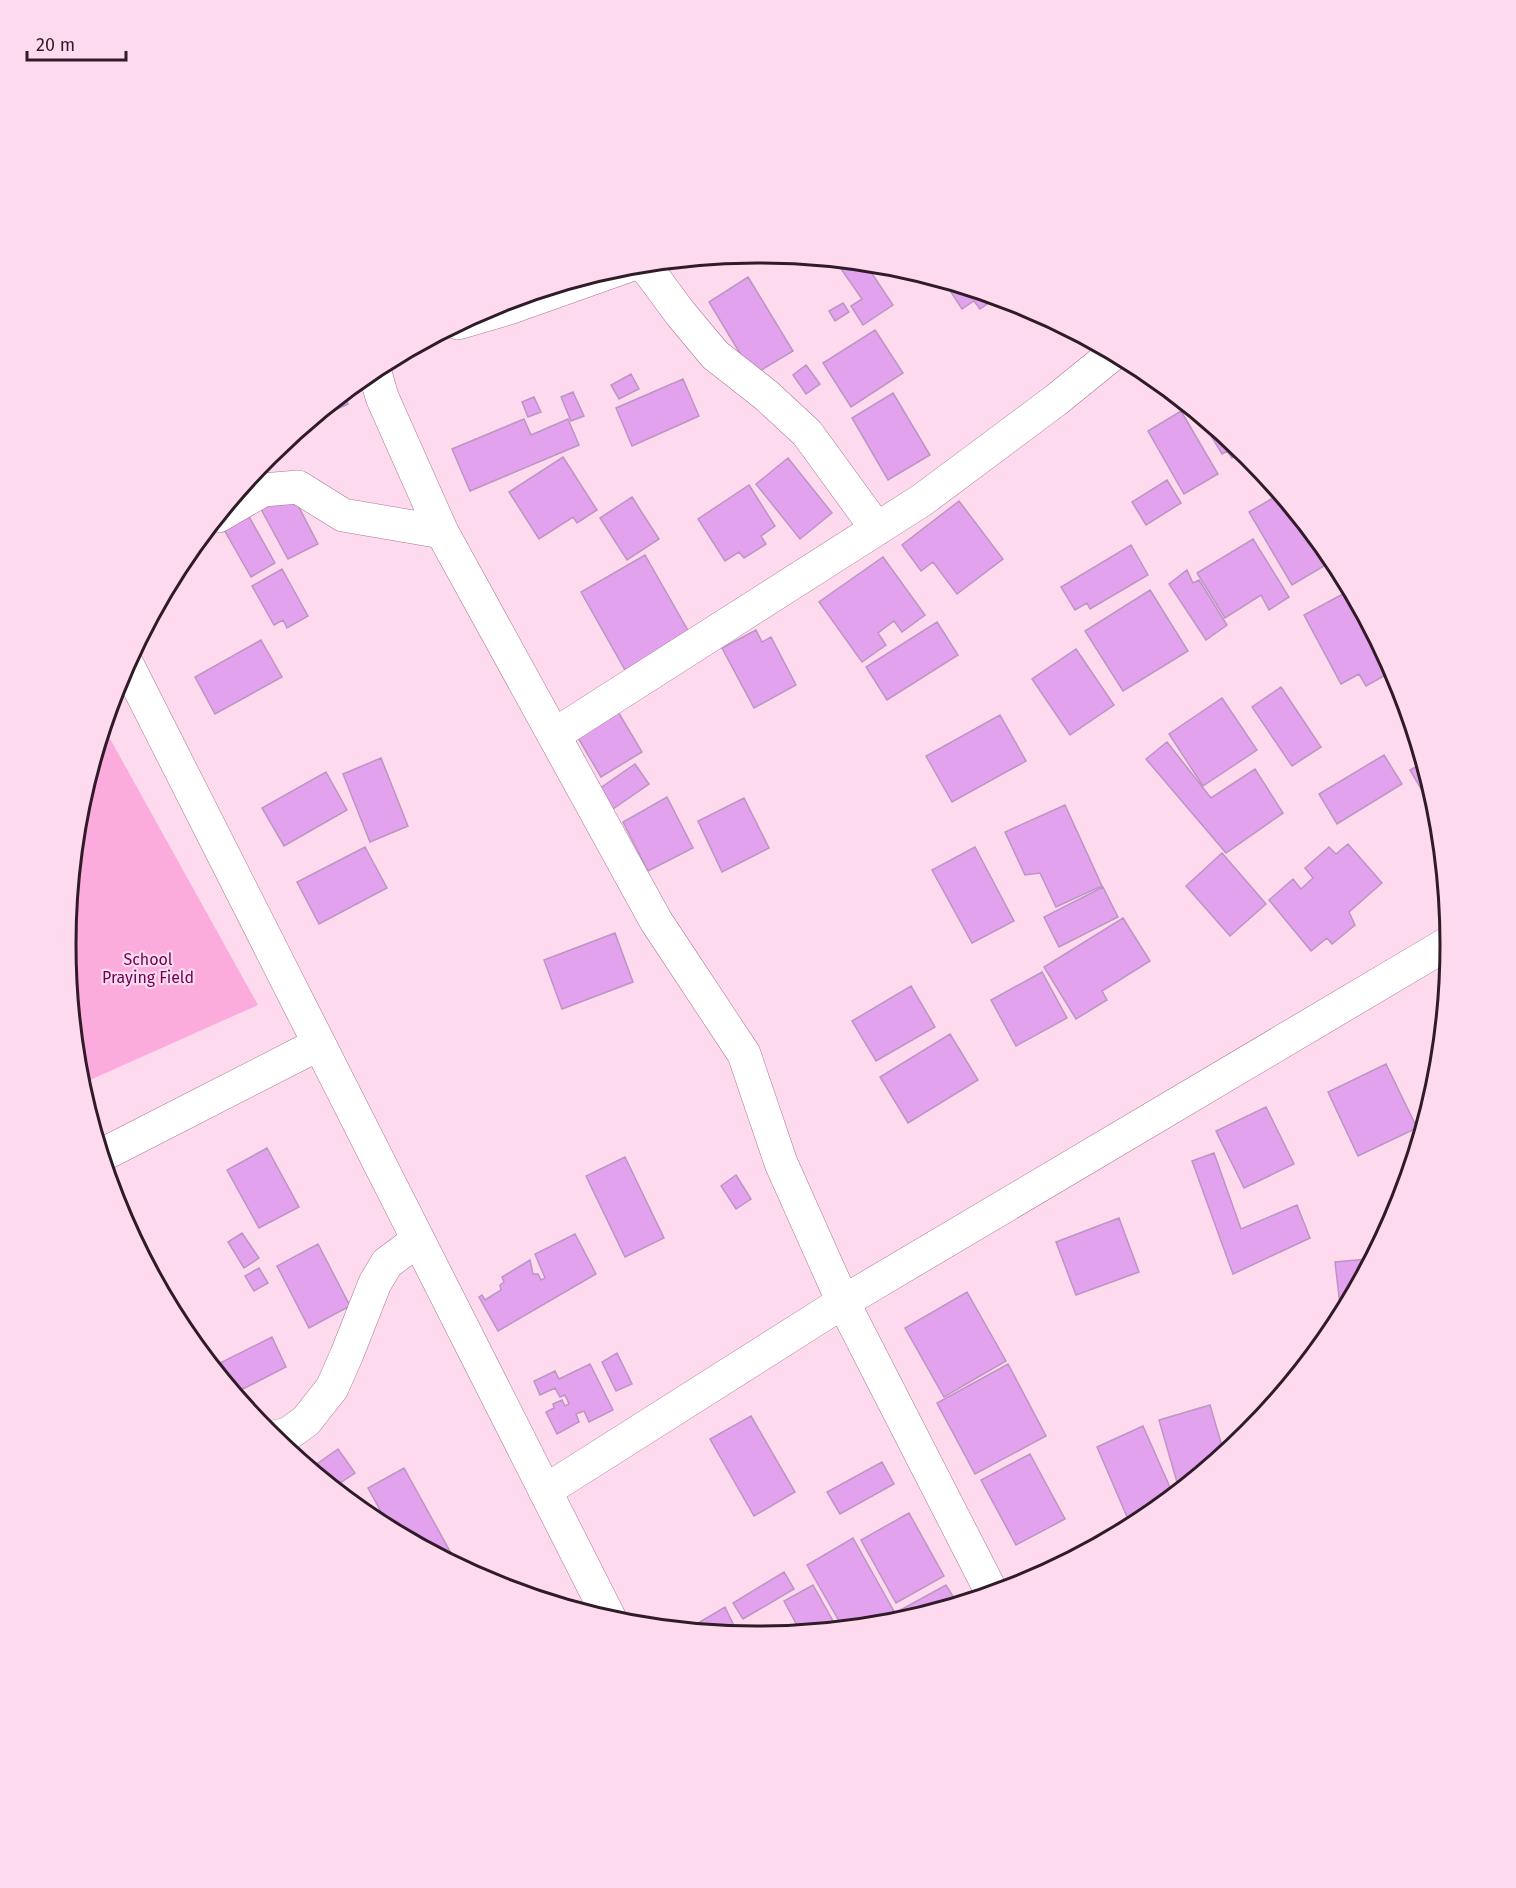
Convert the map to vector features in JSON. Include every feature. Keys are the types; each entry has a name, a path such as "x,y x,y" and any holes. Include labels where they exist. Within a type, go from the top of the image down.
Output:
{"street":[{"path":"649,272 680,313 716,355 807,433 877,529"},
{"path":"554,735 922,500 1056,400 1107,359"},
{"path":"377,379 382,397 442,532 656,921 744,1054 781,1163 843,1302 988,1585"},
{"path":"237,506 264,490 298,487 344,515 442,532"},
{"path":"132,674 604,1607"},
{"path":"545,1491 843,1302 1440,948"},
{"path":"109,1151 319,1044"},
{"path":"285,1435 306,1421 332,1388 375,1283 387,1263 418,1240"}],"green space":[{"name":"School Praying Field","path":"109,737 258,1005 91,1080 82,1033 78,989 76,944 78,899 82,855 90,811"}],"building":[{"path":"840,267 871,272 893,305 863,325 851,306 862,299"},
{"path":"748,277 793,351 753,375 709,302"},
{"path":"950,291 988,303 980,309 974,301 962,309"},
{"path":"843,303 849,312 835,321 829,311"},
{"path":"875,330 903,373 851,407 823,363"},
{"path":"806,365 820,384 806,394 793,375"},
{"path":"631,374 639,389 619,399 611,385"},
{"path":"683,379 699,416 632,446 616,408"},
{"path":"573,392 584,416 571,421 561,397"},
{"path":"893,393 930,455 888,480 852,418"},
{"path":"534,397 541,412 528,417 522,402"},
{"path":"346,401 348,404 335,410"},
{"path":"1181,411 1218,474 1184,494 1148,431"},
{"path":"524,419 531,435 568,419 579,445 470,491 452,449"},
{"path":"1211,436 1234,457 1232,458 1227,451 1222,454"},
{"path":"563,457 597,510 577,523 573,517 539,539 509,492"},
{"path":"788,458 832,513 800,539 756,484"},
{"path":"1167,480 1181,503 1146,525 1132,502"},
{"path":"749,485 775,526 761,536 766,544 744,558 739,552 725,561 698,519"},
{"path":"291,492 318,544 288,559 261,509"},
{"path":"632,497 659,539 627,560 600,518"},
{"path":"1273,498 1325,565 1292,585 1249,512"},
{"path":"959,501 1003,559 957,594 933,562 921,571 902,545"},
{"path":"243,506 275,563 251,577 221,524 232,512"},
{"path":"1253,539 1289,597 1269,610 1261,595 1225,618 1197,573"},
{"path":"1131,545 1148,575 1090,609 1087,603 1075,610 1061,587"},
{"path":"645,555 690,634 625,670 581,592"},
{"path":"883,557 925,615 902,632 894,621 878,633 886,645 862,662 819,602"},
{"path":"282,569 308,616 287,628 283,620 274,625 252,586"},
{"path":"1187,570 1193,583 1199,580 1227,625 1206,640 1169,584"},
{"path":"1150,590 1188,651 1123,691 1085,631"},
{"path":"1343,594 1385,676 1366,686 1359,674 1341,684 1304,615"},
{"path":"937,622 958,655 887,700 866,667"},
{"path":"756,630 762,642 771,637 796,685 754,708 722,648"},
{"path":"261,640 282,677 215,714 195,677"},
{"path":"1076,649 1114,705 1070,735 1032,679"},
{"path":"1281,687 1321,747 1292,766 1252,707"},
{"path":"1222,698 1257,750 1203,786 1169,734"},
{"path":"614,705 642,752 601,777 574,731"},
{"path":"1000,715 1026,761 952,802 926,756"},
{"path":"1167,742 1211,798 1255,769 1283,813 1226,853 1146,759"},
{"path":"1384,755 1402,784 1337,824 1319,794"},
{"path":"381,758 408,826 370,842 343,774"},
{"path":"635,764 649,784 613,809 599,789"},
{"path":"1416,767 1421,788 1410,770"},
{"path":"326,772 347,810 284,846 262,808"},
{"path":"667,797 693,848 648,871 623,822"},
{"path":"744,798 769,848 722,872 698,821"},
{"path":"1065,805 1102,886 1056,907 1040,873 1025,875 1005,832"},
{"path":"1348,844 1382,883 1349,912 1355,925 1332,944 1327,938 1311,951 1269,900 1293,879 1301,889 1313,878 1305,868 1329,847 1336,854"},
{"path":"365,847 387,888 319,924 297,882"},
{"path":"975,847 1014,921 972,943 932,870"},
{"path":"1222,853 1266,904 1230,936 1186,886"},
{"path":"1103,887 1118,917 1059,947 1044,917"},
{"path":"1123,918 1150,961 1102,991 1107,1000 1076,1019 1044,967"},
{"path":"615,933 633,982 562,1009 544,960"},
{"path":"1042,972 1067,1018 1016,1046 991,1000"},
{"path":"911,986 935,1027 876,1061 852,1021"},
{"path":"950,1034 978,1080 908,1123 880,1077"},
{"path":"1386,1064 1415,1124 1413,1130 1358,1156 1328,1092"},
{"path":"1266,1107 1294,1164 1244,1188 1216,1131"},
{"path":"267,1148 299,1207 259,1228 227,1170"},
{"path":"1214,1153 1241,1229 1297,1205 1310,1238 1233,1274 1192,1161"},
{"path":"625,1157 664,1238 625,1257 586,1176"},
{"path":"736,1175 751,1199 736,1209 721,1186"},
{"path":"1119,1218 1139,1272 1076,1295 1056,1242"},
{"path":"242,1233 259,1258 244,1268 228,1242"},
{"path":"575,1234 596,1274 498,1331 479,1297 482,1295 485,1300 501,1290 500,1285 504,1282 502,1277 530,1260 533,1274 538,1274 541,1280 545,1278 535,1254"},
{"path":"318,1244 350,1306 309,1328 277,1266"},
{"path":"1361,1260 1339,1299 1335,1262"},
{"path":"259,1268 268,1283 254,1291 245,1276"},
{"path":"967,1292 1006,1361 944,1397 905,1328"},
{"path":"272,1337 286,1367 243,1389 220,1363"},
{"path":"617,1353 632,1384 616,1391 602,1362"},
{"path":"590,1364 613,1410 589,1422 584,1411 576,1414 579,1422 557,1434 546,1412 554,1408 553,1404 562,1400 565,1406 569,1404 565,1395 560,1397 555,1388 540,1395 534,1381 555,1371 559,1379"},
{"path":"1008,1364 1046,1436 975,1474 937,1403"},
{"path":"1210,1405 1221,1443 1177,1482 1159,1420"},
{"path":"751,1416 795,1492 754,1516 710,1439"},
{"path":"1143,1426 1170,1487 1127,1517 1097,1447"},
{"path":"338,1449 355,1473 340,1483 318,1463"},
{"path":"1030,1454 1065,1519 1016,1545 981,1480"},
{"path":"882,1462 894,1484 840,1514 827,1492"},
{"path":"404,1468 450,1551 381,1512 368,1488"},
{"path":"909,1513 944,1576 896,1603 861,1540"},
{"path":"853,1538 894,1611 839,1621 807,1565"},
{"path":"784,1572 794,1589 743,1619 733,1603"},
{"path":"813,1585 833,1621 796,1624 784,1601"},
{"path":"946,1585 953,1596 901,1610"},
{"path":"725,1607 734,1625 713,1624 699,1623"}]}
